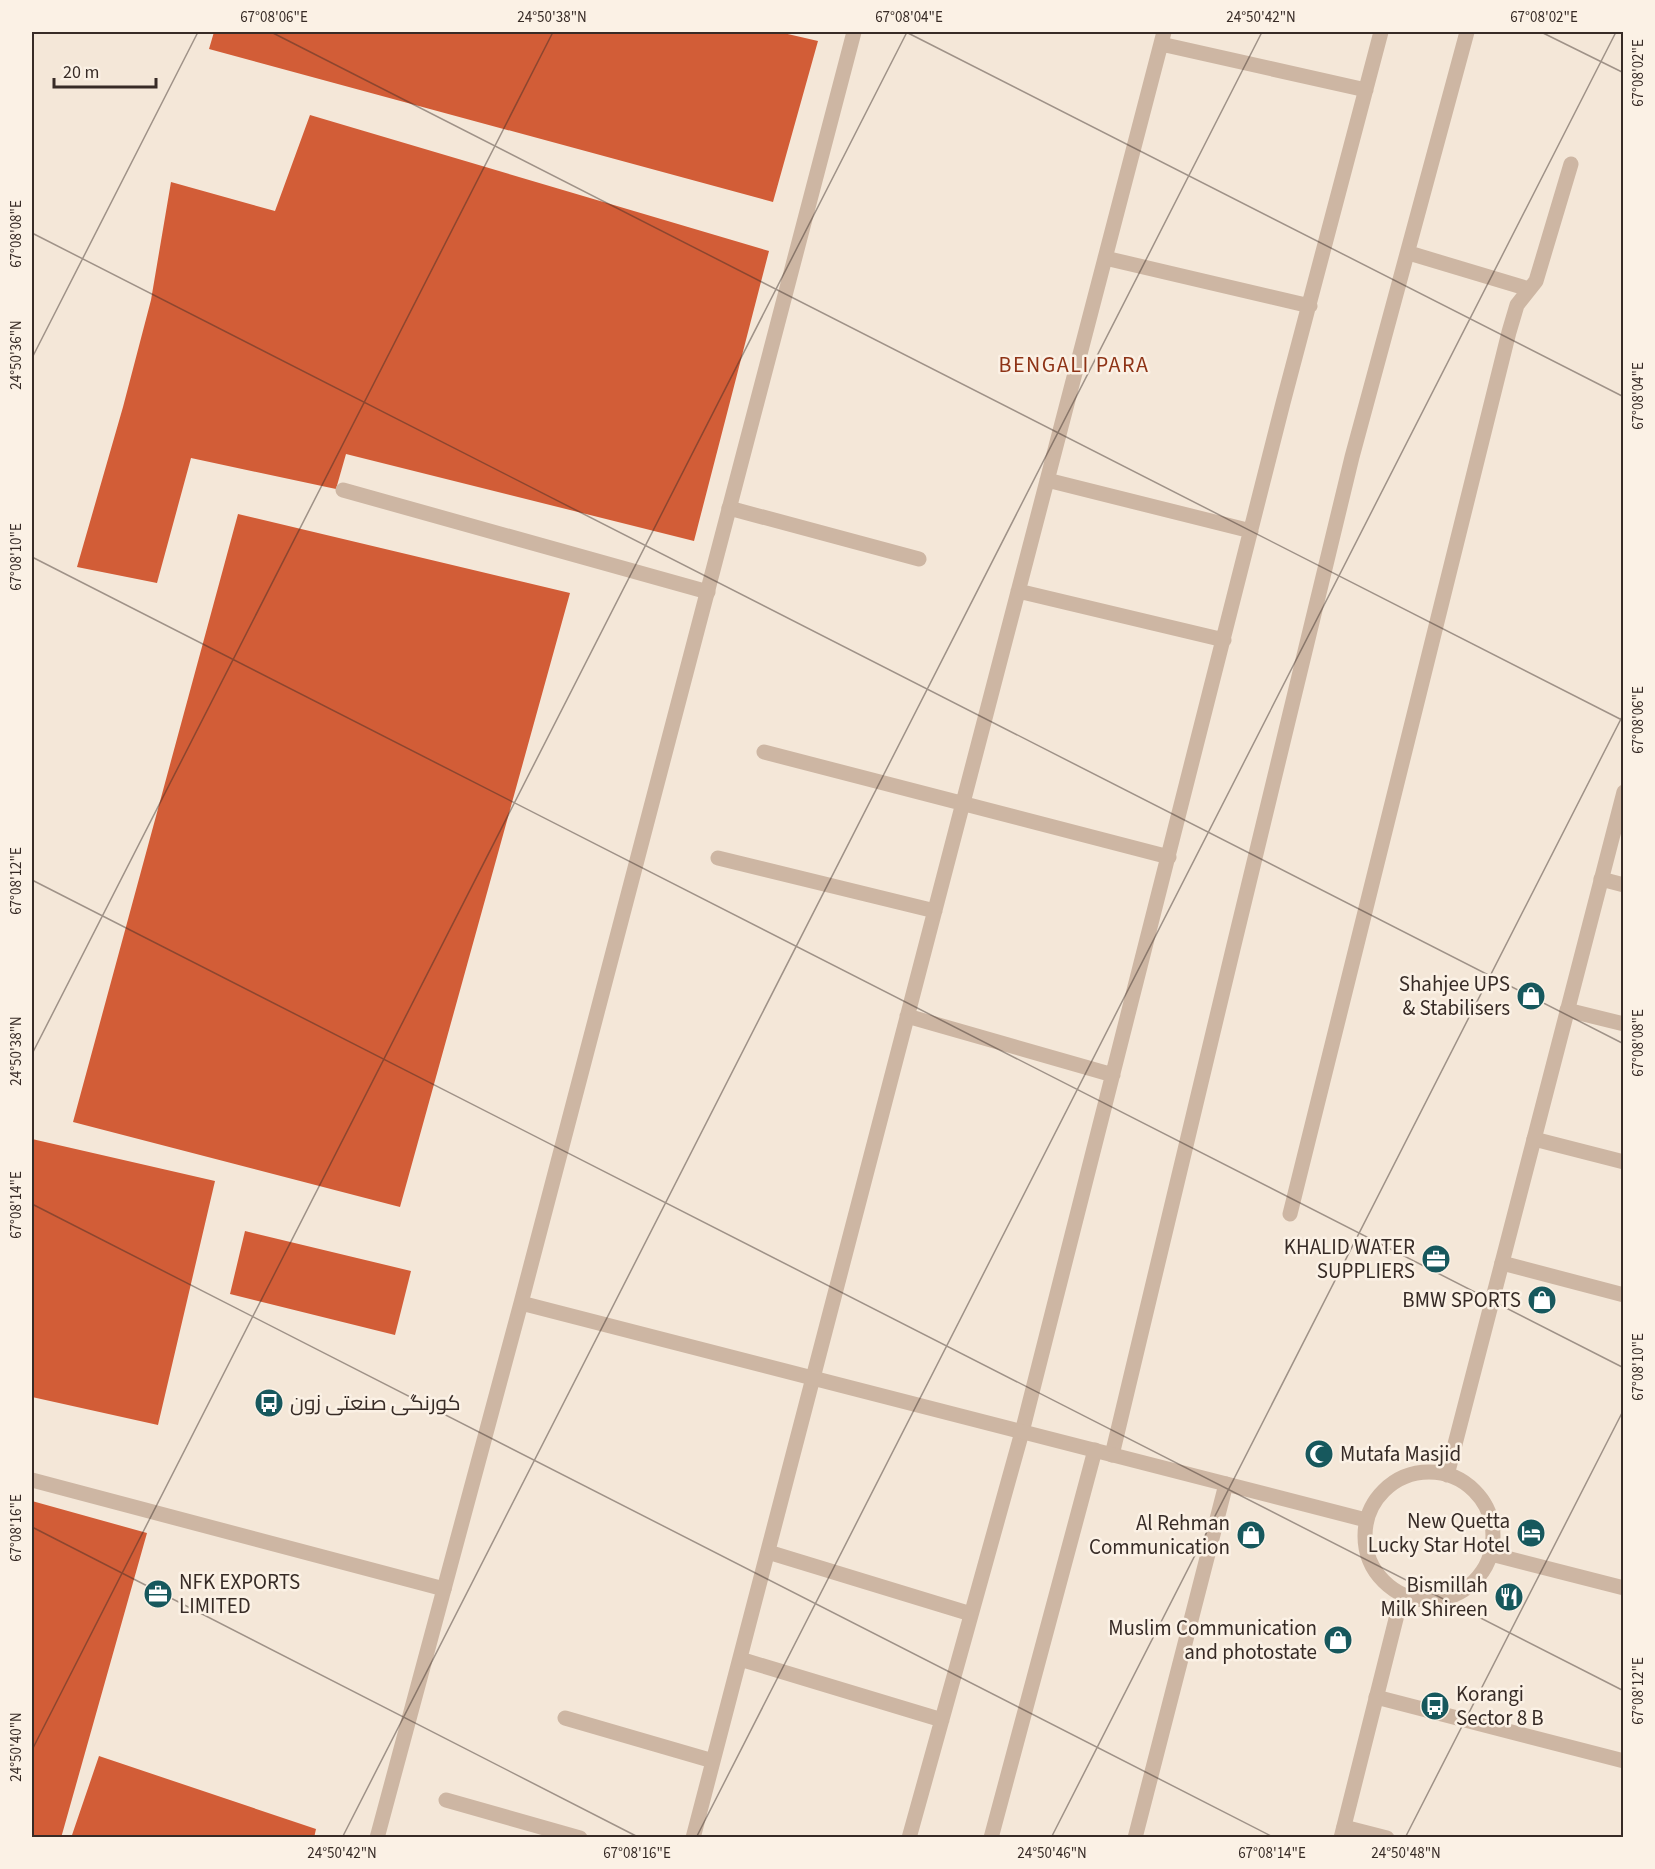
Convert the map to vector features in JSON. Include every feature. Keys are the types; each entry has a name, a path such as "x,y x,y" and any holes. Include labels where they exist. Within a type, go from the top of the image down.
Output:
{"street":[{"path":"377,1838 521,1303 854,32"},
{"path":"909,1838 1023,1432 1251,531 1382,32"},
{"path":"1112,1455 1352,457 1467,32"},
{"path":"693,1838 1162,38 1366,90"},
{"path":"1290,1214 1506,344 1517,305 1536,281 1571,164"},
{"path":"1409,253 1529,289"},
{"path":"1105,258 1310,306"},
{"path":"1047,480 1251,531"},
{"path":"343,490 708,592"},
{"path":"729,508 919,559"},
{"path":"1018,591 1224,640"},
{"path":"764,752 1169,857"},
{"path":"1447,1475 1623,792"},
{"path":"718,858 935,911"},
{"path":"1601,879 1623,885"},
{"path":"1567,1010 1623,1024"},
{"path":"908,1016 1113,1076"},
{"path":"1534,1138 1623,1162"},
{"path":"1502,1263 1623,1294"},
{"path":"521,1303 1366,1520"},
{"path":"991,1838 1095,1450"},
{"path":"1430,1470 1457,1477 1476,1490 1488,1509 1494,1531 1491,1554 1482,1572 1467,1589 1446,1598 1424,1601 1402,1596 1383,1582 1370,1564 1364,1542 1366,1520 1373,1502 1388,1485 1408,1474 1430,1470"},
{"path":"32,1480 444,1589"},
{"path":"1135,1838 1226,1484"},
{"path":"768,1552 971,1614"},
{"path":"1491,1554 1623,1588"},
{"path":"1387,1838 1343,1832 1402,1596"},
{"path":"740,1659 942,1720"},
{"path":"1376,1697 1623,1761"},
{"path":"565,1718 713,1761"},
{"path":"446,1800 580,1838"}],"building":[{"path":"214,32 779,32 818,41 773,202 209,49"},
{"path":"310,115 769,251 694,541 346,454 336,489 191,458 157,583 77,567 151,300 171,182 275,211"},
{"path":"238,514 570,593 400,1207 73,1122"},
{"path":"32,1139 215,1181 158,1425 32,1397"},
{"path":"245,1231 411,1271 395,1335 230,1294"},
{"path":"32,1501 147,1533 61,1838 32,1838"},
{"path":"99,1756 316,1829 314,1838 71,1838"}],"place":[{"name":"Shahjee UPS & Stabilisers","path":"1531,996"},
{"name":"KHALID WATER SUPPLIERS","path":"1436,1259"},
{"name":"BMW SPORTS","path":"1542,1300"},
{"name":"کورنگی صنعتی زون","path":"269,1403"},
{"name":"Mutafa Masjid","path":"1319,1454"},
{"name":"New Quetta Lucky Star Hotel","path":"1531,1533"},
{"name":"Al Rehman Communication","path":"1251,1535"},
{"name":"NFK EXPORTS LIMITED","path":"158,1594"},
{"name":"Bismillah Milk Shireen","path":"1509,1597"},
{"name":"Muslim Communication and photostate","path":"1338,1640"},
{"name":"Korangi Sector 8 B","path":"1435,1706"}],"district":[{"name":"BENGALI PARA","path":"1074,364"}]}
